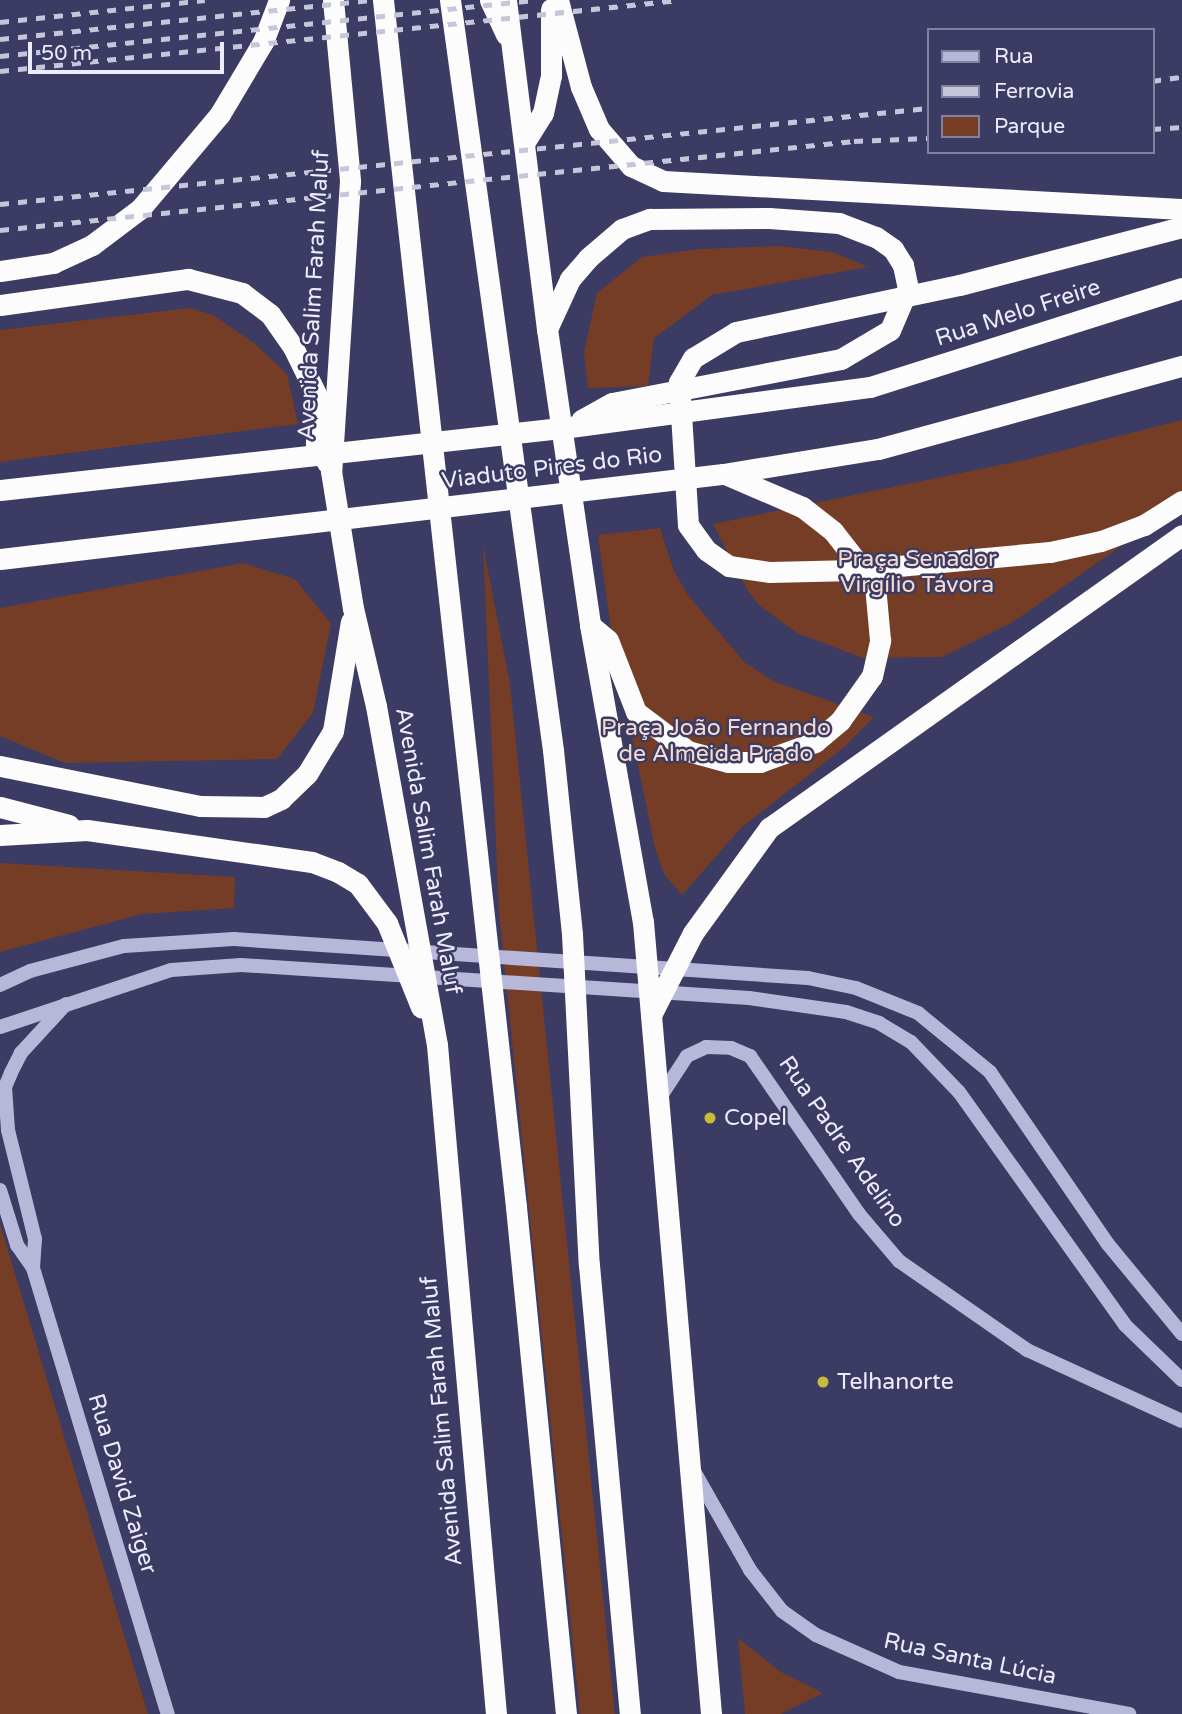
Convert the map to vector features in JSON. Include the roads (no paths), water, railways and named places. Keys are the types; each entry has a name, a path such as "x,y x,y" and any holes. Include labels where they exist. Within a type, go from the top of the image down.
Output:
{"highway":[{"path":"0,271 53,264 92,245 140,209 220,114 263,42 279,0"},
{"name":"Avenida Salim Farah Maluf","path":"333,0 350,181 331,471 352,608 376,706 437,1045 496,1714"},
{"name":"Avenida Salim Farah Maluf","path":"383,0 516,1207 566,1714"},
{"path":"450,0 553,750 572,934 589,1265 630,1714"},
{"path":"490,0 495,18 513,46"},
{"path":"506,0 526,141 547,329 590,625 643,922 711,1714"},
{"path":"526,141 543,113 551,76 551,0"},
{"path":"558,0 581,88 599,129 631,166 663,181 1182,209"},
{"path":"547,329 570,279 588,258 622,229 650,219 825,222 876,237 893,249 904,265 908,288 890,330 841,359 612,403 570,426"},
{"path":"1182,227 959,285 736,332 693,358 678,382 688,525 706,550 739,568 769,572 855,570 1050,551 1101,541 1144,525 1182,501"},
{"path":"0,305 188,279 242,293 270,314 293,346 316,394 316,444 331,471"},
{"name":"Rua Melo Freire","path":"870,387 1182,288"},
{"name":"Viaduto Pires do Rio","path":"0,559 232,534 723,474 878,449 1182,366"},
{"name":"Viaduto Pires do Rio","path":"0,490 570,426 870,387"},
{"path":"590,625 608,640 636,712 688,751 728,762 760,762 815,742 859,699 872,676 880,640 875,585 833,531 802,507 723,474"},
{"path":"651,1015 693,933 769,828 1182,535"},
{"path":"0,766 200,806 264,807 281,799 307,774 333,731 352,608"},
{"path":"0,807 87,830 312,862 358,884 387,923 437,1045"},
{"path":"0,835 87,830"}],"main road":[{"path":"0,985 30,971 124,946 234,939 784,976 856,988 918,1013 962,1045 990,1072 1065,1184 1153,1304 1182,1334"},
{"path":"0,1027 172,970 285,966 749,998 846,1012 911,1042 959,1092 1125,1325 1182,1380"},
{"name":"Rua David Zaiger","path":"33,1268 35,1238 8,1130 5,1087 21,1053 66,1004"},
{"name":"Rua Padre Adelino","path":"657,1104 687,1056 706,1048 732,1048 750,1056 859,1214 899,1261 1027,1350 1182,1421"},
{"name":"Rua David Zaiger","path":"0,1190 17,1245 33,1268 169,1714"},
{"name":"Rua Santa Lúcia","path":"688,1459 750,1570 782,1611 816,1635 899,1672 1129,1714"}],"railway":[{"path":"0,22 205,0"},
{"path":"0,39 371,0"},
{"path":"0,56 535,0"},
{"path":"0,71 679,0"},
{"path":"1154,81 1182,77"},
{"path":"0,204 926,108"},
{"path":"1154,129 1182,127"},
{"path":"0,230 854,141 926,138"}],"place":[{"name":"Copel","path":"710,1118"},
{"name":"Telhanorte","path":"823,1382"}],"park label":[{"name":"Praça Senador Virgílio Távora","path":"917,572"},
{"name":"Praça João Fernando de Almeida Prado","path":"716,741"}]}
